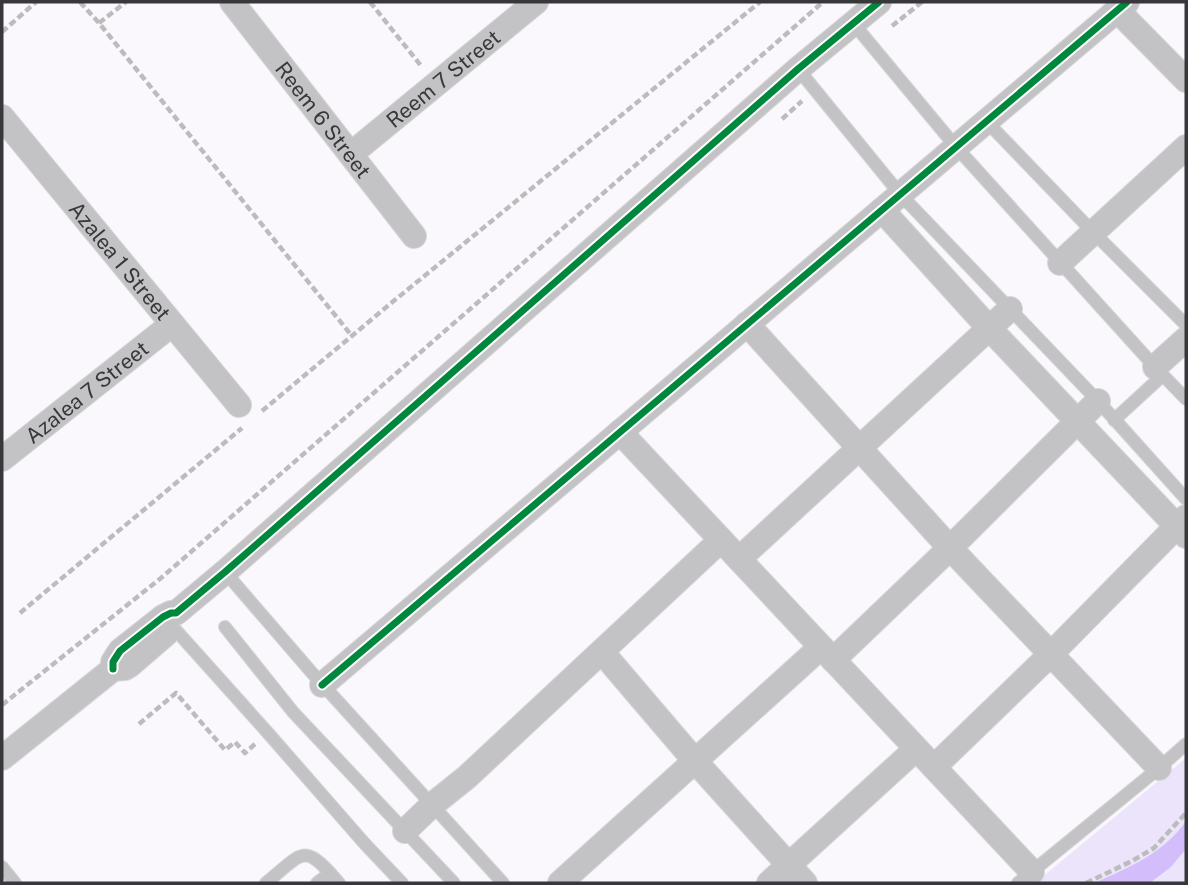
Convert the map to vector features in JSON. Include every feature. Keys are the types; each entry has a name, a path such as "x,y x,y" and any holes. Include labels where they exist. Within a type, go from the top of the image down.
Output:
{"street":[{"name":"Reem 6 Street","path":"232,2 414,236"},
{"name":"Reem 7 Street","path":"351,154 535,2"},
{"path":"2,758 113,669 113,663 120,651 167,614 174,620 225,572 798,69 879,2"},
{"path":"322,685 1122,6 1186,80"},
{"name":"Azalea 1 Street","path":"2,117 247,416"},
{"path":"1060,263 1186,147"},
{"path":"891,202 989,328 1183,526 934,767"},
{"path":"739,559 1010,309"},
{"path":"747,324 950,548 1159,768"},
{"name":"Azalea 7 Street","path":"2,459 171,325"},
{"path":"1159,371 1186,339"},
{"path":"560,883 695,761 950,548 1098,401"},
{"path":"620,432 934,767 1025,878"},
{"path":"405,831 467,777 721,540"},
{"path":"602,652 797,874"},
{"path":"769,883 797,874 916,749"}],"lane":[{"path":"853,23 956,147 1186,399"},
{"path":"798,69 891,202 1010,309 1186,499"},
{"path":"986,121 1186,326"},
{"path":"1114,420 1159,371"},
{"path":"225,572 322,685 503,883"},
{"path":"174,620 268,733 402,883"},
{"path":"225,627 293,712 454,883"},
{"path":"1025,878 1186,744"},
{"path":"266,883 298,857 305,855 313,857 334,878 317,883"},
{"path":"2,867 15,883"}],"path":[{"path":"2,32 36,2"},
{"path":"80,2 352,336"},
{"path":"99,23 126,2"},
{"path":"370,2 436,84"},
{"path":"20,613 247,416 352,336 760,2"},
{"path":"2,705 162,578 823,2"},
{"path":"139,724 176,693 225,750 235,742 245,753 268,733"},
{"path":"1086,883 1154,848 1186,813"}],"shaded area":[{"path":"1186,758 1186,821 1169,841 1133,866 1096,882 1035,883"},
{"path":"1186,821 1186,849 1171,867 1150,883 1094,883 1156,851"},
{"path":"1186,849 1186,883 1150,883 1171,867"}],"cycle path":[{"path":"113,669 113,662 120,651 163,617 176,613 225,572 798,69 879,2"},
{"path":"322,685 1127,2"}]}
